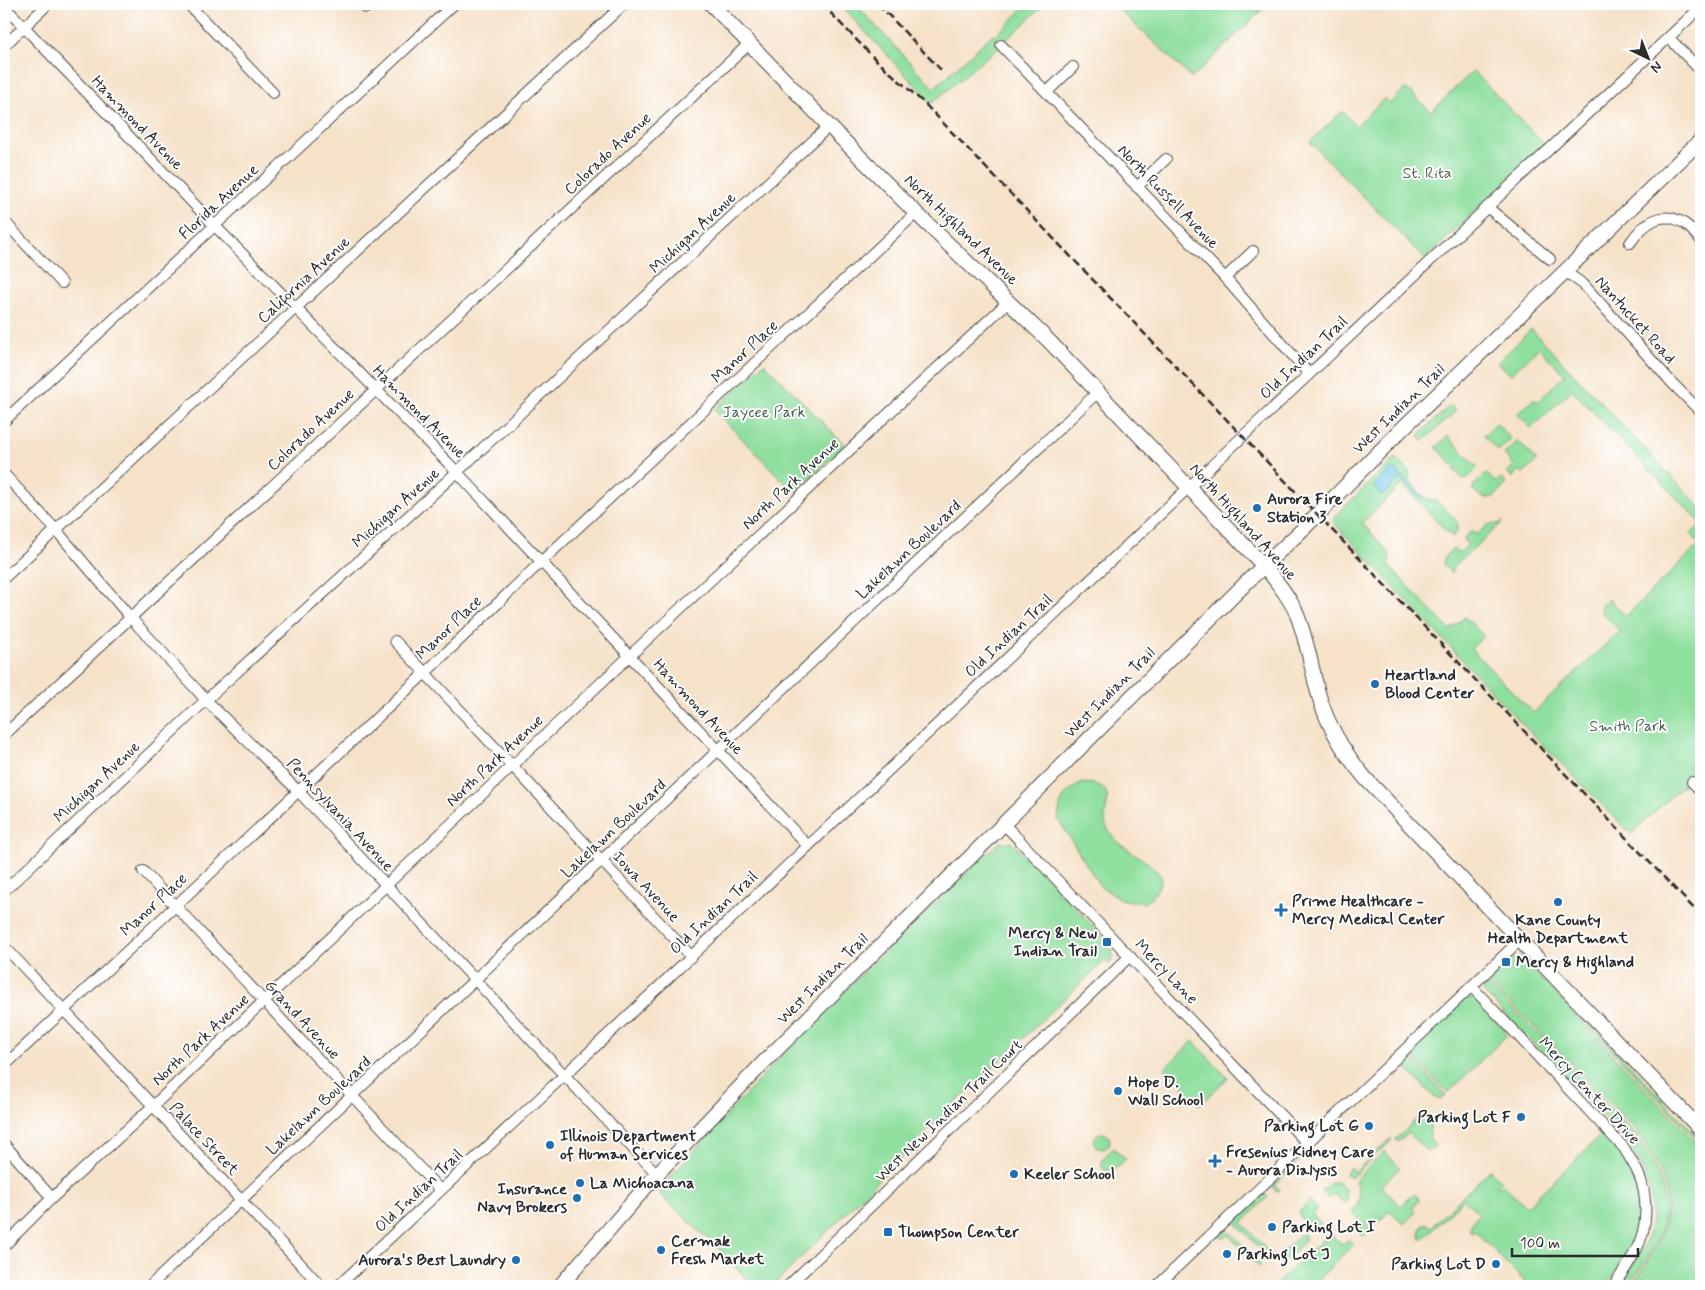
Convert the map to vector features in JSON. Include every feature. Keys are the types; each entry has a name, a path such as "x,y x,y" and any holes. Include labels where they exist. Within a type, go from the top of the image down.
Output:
{"main road":[{"name":"North Highland Avenue","path":"712,4 829,126 916,213 1009,301 1264,566 1284,590 1294,609 1303,631 1319,697 1327,720 1346,752 1366,779 1701,1130"},
{"name":"West Indian Trail","path":"560,1286 657,1174 762,1064 1002,823 1404,427 1701,140"}],"street":[{"path":"4,46 48,4"},
{"path":"188,4 272,93"},
{"name":"Florida Avenue","path":"4,421 454,4"},
{"name":"California Avenue","path":"4,578 624,4"},
{"name":"Hammond Avenue","path":"4,6 215,226 457,472 808,846"},
{"name":"Old Indian Trail","path":"338,1286 1701,7"},
{"path":"1669,38 1701,71"},
{"name":"Colorado Avenue","path":"4,735 749,44"},
{"name":"North Russell Avenue","path":"1002,45 1225,278 1310,374"},
{"path":"1047,92 1073,67"},
{"name":"Michigan Avenue","path":"4,891 206,700 457,472 829,126"},
{"path":"1137,187 1166,159"},
{"path":"1487,207 1550,259"},
{"name":"Manor Place","path":"4,1066 916,213"},
{"path":"1630,243 1638,230 1650,221 1662,217 1676,219 1686,224 1701,240"},
{"path":"4,221 62,283"},
{"path":"1225,278 1253,251"},
{"name":"Nantucket Road","path":"1566,272 1584,285 1673,384 1701,412"},
{"name":"North Park Avenue","path":"4,1246 52,1198 153,1106 512,766 1009,301"},
{"name":"Lakelawn Boulevard","path":"150,1286 1098,392"},
{"name":"Pennsylvania Avenue","path":"4,474 206,700 298,791 657,1174"},
{"name":"Iowa Avenue","path":"395,641 691,956"},
{"path":"1692,782 1701,791"},
{"name":"Mercy Lane","path":"1002,823 1307,1143"},
{"name":"Grand Avenue","path":"142,870 440,1190"},
{"path":"1157,1286 1520,940"},
{"name":"Palace Street","path":"4,946 321,1286"},
{"name":"West New Indian Trail Court","path":"788,1286 1130,956"},
{"name":"Mercy Center Drive","path":"1471,986 1624,1148 1639,1174 1644,1189 1644,1229 1637,1249 1614,1286"},
{"path":"4,1144 52,1198"}],"green space":[{"path":"839,4 855,4 934,88 992,35 995,36 1028,4 1045,4 1001,45 932,103"},
{"path":"1113,4 1268,4 1192,78"},
{"name":"St. Rita","path":"1473,71 1545,145 1425,259 1310,142 1339,114 1343,112 1356,126 1385,98 1390,103 1406,88 1431,112"},
{"path":"1531,329 1701,508 1701,523 1572,390 1531,428 1517,414 1534,399 1537,402 1565,375 1539,348 1511,374 1497,363"},
{"name":"Jaycee Park","path":"764,363 845,445 794,492 714,410"},
{"path":"1450,405 1456,411 1423,441 1419,435"},
{"path":"1496,423 1511,439 1498,451 1484,436"},
{"path":"1448,436 1478,468 1467,479 1463,479 1454,470 1455,468 1436,447"},
{"path":"1518,441 1537,461 1523,474 1519,471 1512,478 1507,473 1514,465 1504,454"},
{"name":"Smith Park","path":"1396,458 1409,471 1409,481 1426,498 1438,502 1453,517 1457,522 1457,532 1453,536 1450,535 1402,484 1362,523 1389,553 1390,561 1387,564 1450,630 1465,617 1484,636 1471,649 1533,713 1620,631 1601,612 1601,606 1609,599 1626,616 1700,544 1691,534 1701,524 1701,768 1631,834 1522,724 1333,522 1336,515"},
{"path":"1486,473 1495,482 1502,479 1506,483 1499,493 1491,498 1482,497 1473,489 1474,485"},
{"path":"1504,521 1454,566 1451,573 1443,564 1445,556 1453,549 1459,553 1468,545 1464,540 1467,534 1473,532 1477,535 1488,524 1489,526 1492,523 1498,524"},
{"path":"1083,783 1103,788 1107,793 1105,822 1112,836 1150,865 1162,878 1155,892 1144,903 1120,899 1100,886 1058,819 1064,796"},
{"path":"1001,842 1012,843 1052,882 1110,945 1113,955 1111,962 1109,964 1104,961 943,1115 780,1279 772,1286 753,1286 717,1247 660,1195 659,1192 662,1186 793,1043 849,986"},
{"path":"1520,954 1527,957 1701,1140 1701,1144"},
{"path":"1520,957 1701,1148 1701,1278 1697,1286 1632,1286 1655,1249 1666,1218 1667,1199 1662,1176 1647,1147 1630,1124 1489,982 1513,959"},
{"path":"1484,980 1571,1066 1624,1122 1651,1159 1662,1186 1665,1214 1661,1231 1653,1248 1629,1286 1619,1286 1645,1243 1651,1216 1649,1190 1640,1164 1626,1141 1484,992 1482,987"},
{"path":"1476,999 1505,1030 1506,1036 1448,1093 1409,1052 1464,1000"},
{"path":"1193,1041 1228,1078 1199,1105 1182,1088 1185,1085 1178,1077 1174,1080 1164,1069"},
{"path":"1408,1054 1446,1095 1440,1099 1435,1098 1407,1069 1404,1061"},
{"path":"1391,1069 1399,1074 1398,1077 1391,1073 1315,1144 1315,1143"},
{"path":"1424,1112 1430,1119 1430,1139 1435,1146 1427,1152 1408,1133 1398,1142 1396,1139"},
{"path":"1600,1132 1619,1148 1626,1158 1636,1180 1640,1204 1639,1228 1635,1239 1607,1286 1529,1286 1476,1232 1470,1231 1470,1224 1479,1214 1464,1199 1422,1240 1420,1237 1421,1228 1426,1223 1431,1227 1490,1170 1501,1181 1497,1185 1499,1188 1503,1184 1526,1207 1600,1136 1598,1133"},
{"path":"1102,1133 1108,1135 1110,1141 1108,1147 1102,1149 1096,1147 1094,1141 1096,1135"},
{"path":"1390,1139 1392,1140 1351,1178 1347,1175 1346,1173 1350,1167 1355,1172"},
{"path":"1113,1148 1126,1159 1113,1171 1104,1170 1101,1166 1104,1157"},
{"path":"1307,1150 1308,1153 1275,1184 1279,1190 1276,1192 1272,1186 1273,1182"},
{"path":"1384,1151 1400,1168 1381,1186 1400,1206 1414,1193 1419,1201 1412,1207 1416,1212 1404,1224 1390,1211 1363,1236 1358,1230 1364,1224 1352,1212 1359,1200 1355,1180"},
{"path":"1332,1182 1339,1183 1346,1190 1347,1200 1344,1203 1334,1194 1329,1198 1321,1191"},
{"path":"1264,1193 1268,1197 1242,1223 1274,1257 1270,1260 1237,1224 1239,1215"},
{"path":"1310,1201 1318,1209 1312,1214 1322,1225 1319,1227 1307,1225 1299,1215 1300,1211"},
{"path":"1223,1231 1232,1234 1261,1265 1259,1267 1228,1235 1225,1238 1221,1238 1220,1234"},
{"path":"1302,1233 1305,1241 1285,1260 1276,1257"},
{"path":"1329,1234 1342,1245 1348,1240 1354,1245 1311,1286 1274,1286"}],"water":[{"path":"1391,469 1395,470 1424,499 1422,500 1400,479 1381,495 1374,486"}],"railway":[{"path":"822,4 873,57 925,104 1701,916"},
{"path":"878,4 941,70"}],"place":[{"name":"Aurora Fire Station 3","path":"1257,508"},
{"name":"Heartland Blood Center","path":"1375,684"},
{"name":"Kane County Health Department","path":"1558,902"},
{"name":"Prime Healthcare - Mercy Medical Center","path":"1281,910"},
{"name":"Mercy & New Indian Trail","path":"1107,942"},
{"name":"Mercy & Highland","path":"1506,962"},
{"name":"Hope D. Wall School","path":"1118,1091"},
{"name":"Parking Lot F","path":"1521,1117"},
{"name":"Parking Lot G","path":"1369,1126"},
{"name":"Illinois Department of Human Services","path":"550,1145"},
{"name":"Fresenius Kidney Care - Aurora Dialysis","path":"1215,1161"},
{"name":"Keeler School","path":"1014,1174"},
{"name":"La Michoacana","path":"580,1183"},
{"name":"Insurance Navy Brokers","path":"577,1198"},
{"name":"Parking Lot I","path":"1272,1227"},
{"name":"Thompson Center","path":"888,1232"},
{"name":"Cermak Fresh Market","path":"661,1250"},
{"name":"Parking Lot J","path":"1227,1254"},
{"name":"Aurora's Best Laundry","path":"516,1260"},
{"name":"Parking Lot D","path":"1496,1264"}]}
